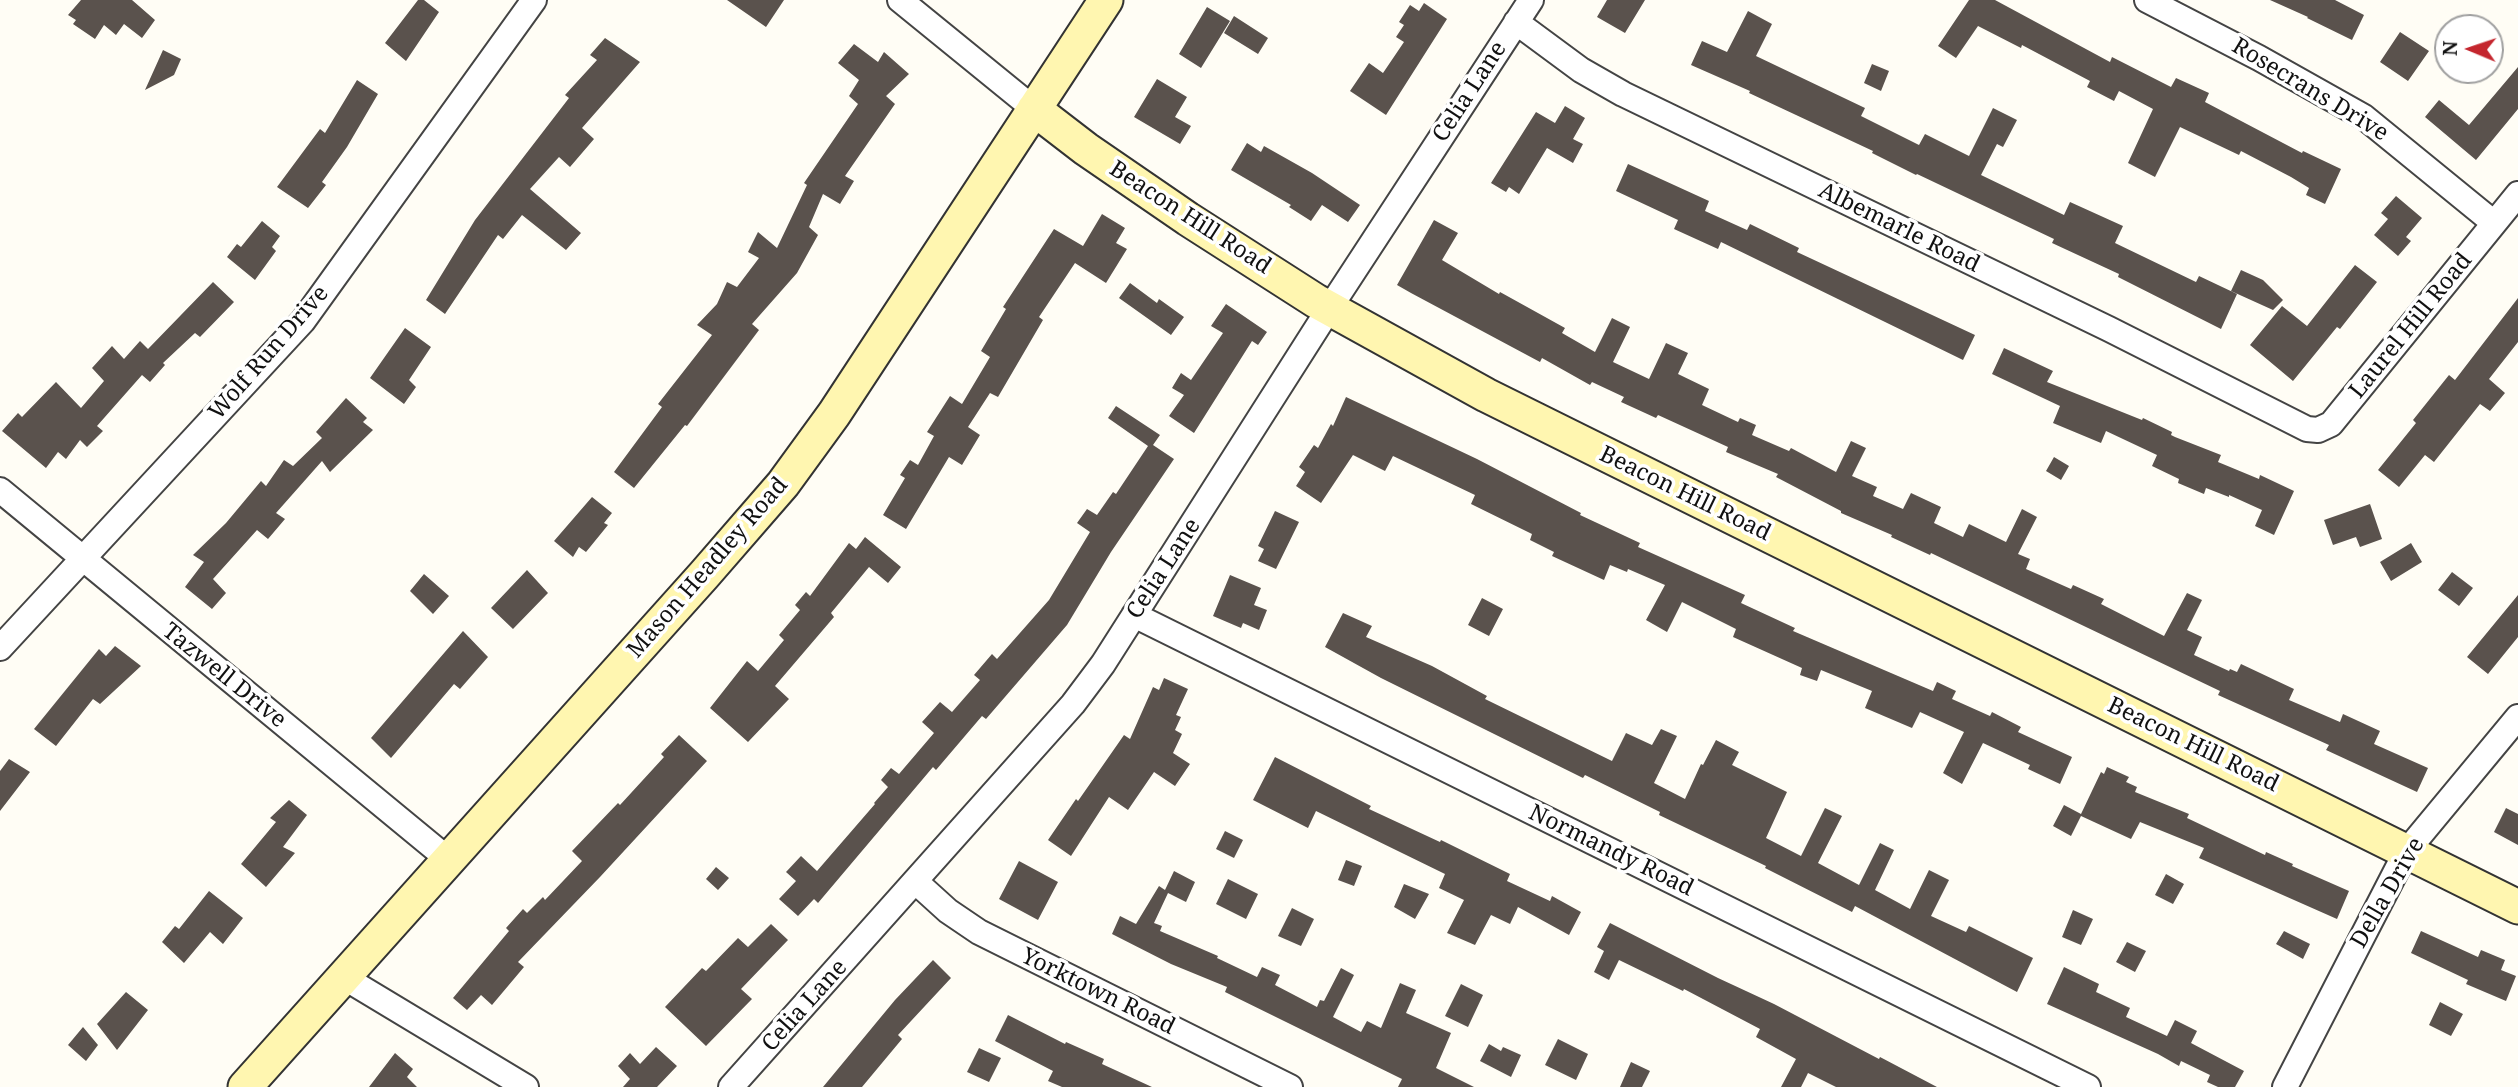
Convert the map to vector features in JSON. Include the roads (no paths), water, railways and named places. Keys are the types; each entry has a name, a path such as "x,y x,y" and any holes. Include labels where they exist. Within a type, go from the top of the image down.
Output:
{"street":[{"name":"Wolf Run Drive","path":"0,648 303,321 534,0"},
{"name":"Beacon Hill Road","path":"900,0 1086,149 1188,219 1329,309 1486,395 2518,907"},
{"name":"Mason Headley Road","path":"245,1087 783,484 834,414 1106,0"},
{"name":"Celia Lane","path":"731,1087 1073,704 1103,664 1329,309 1531,0"},
{"name":"Rosecrans Drive","path":"2147,0 2259,58 2364,117 2494,223"},
{"name":"Albemarle Road","path":"1516,22 1581,70 1623,94 2109,329 2290,421"},
{"name":"Laurel Hill Road","path":"2290,421 2308,429 2318,430 2331,425 2518,194"},
{"name":"Tazwell Drive","path":"0,490 449,860"},
{"name":"Normandy Road","path":"1134,615 2088,1087"},
{"name":"Della Drive","path":"2285,1087 2406,852 2518,717"},
{"name":"Yorktown Road","path":"916,882 948,911 979,932 1290,1087"},
{"path":"345,978 526,1087"}]}
